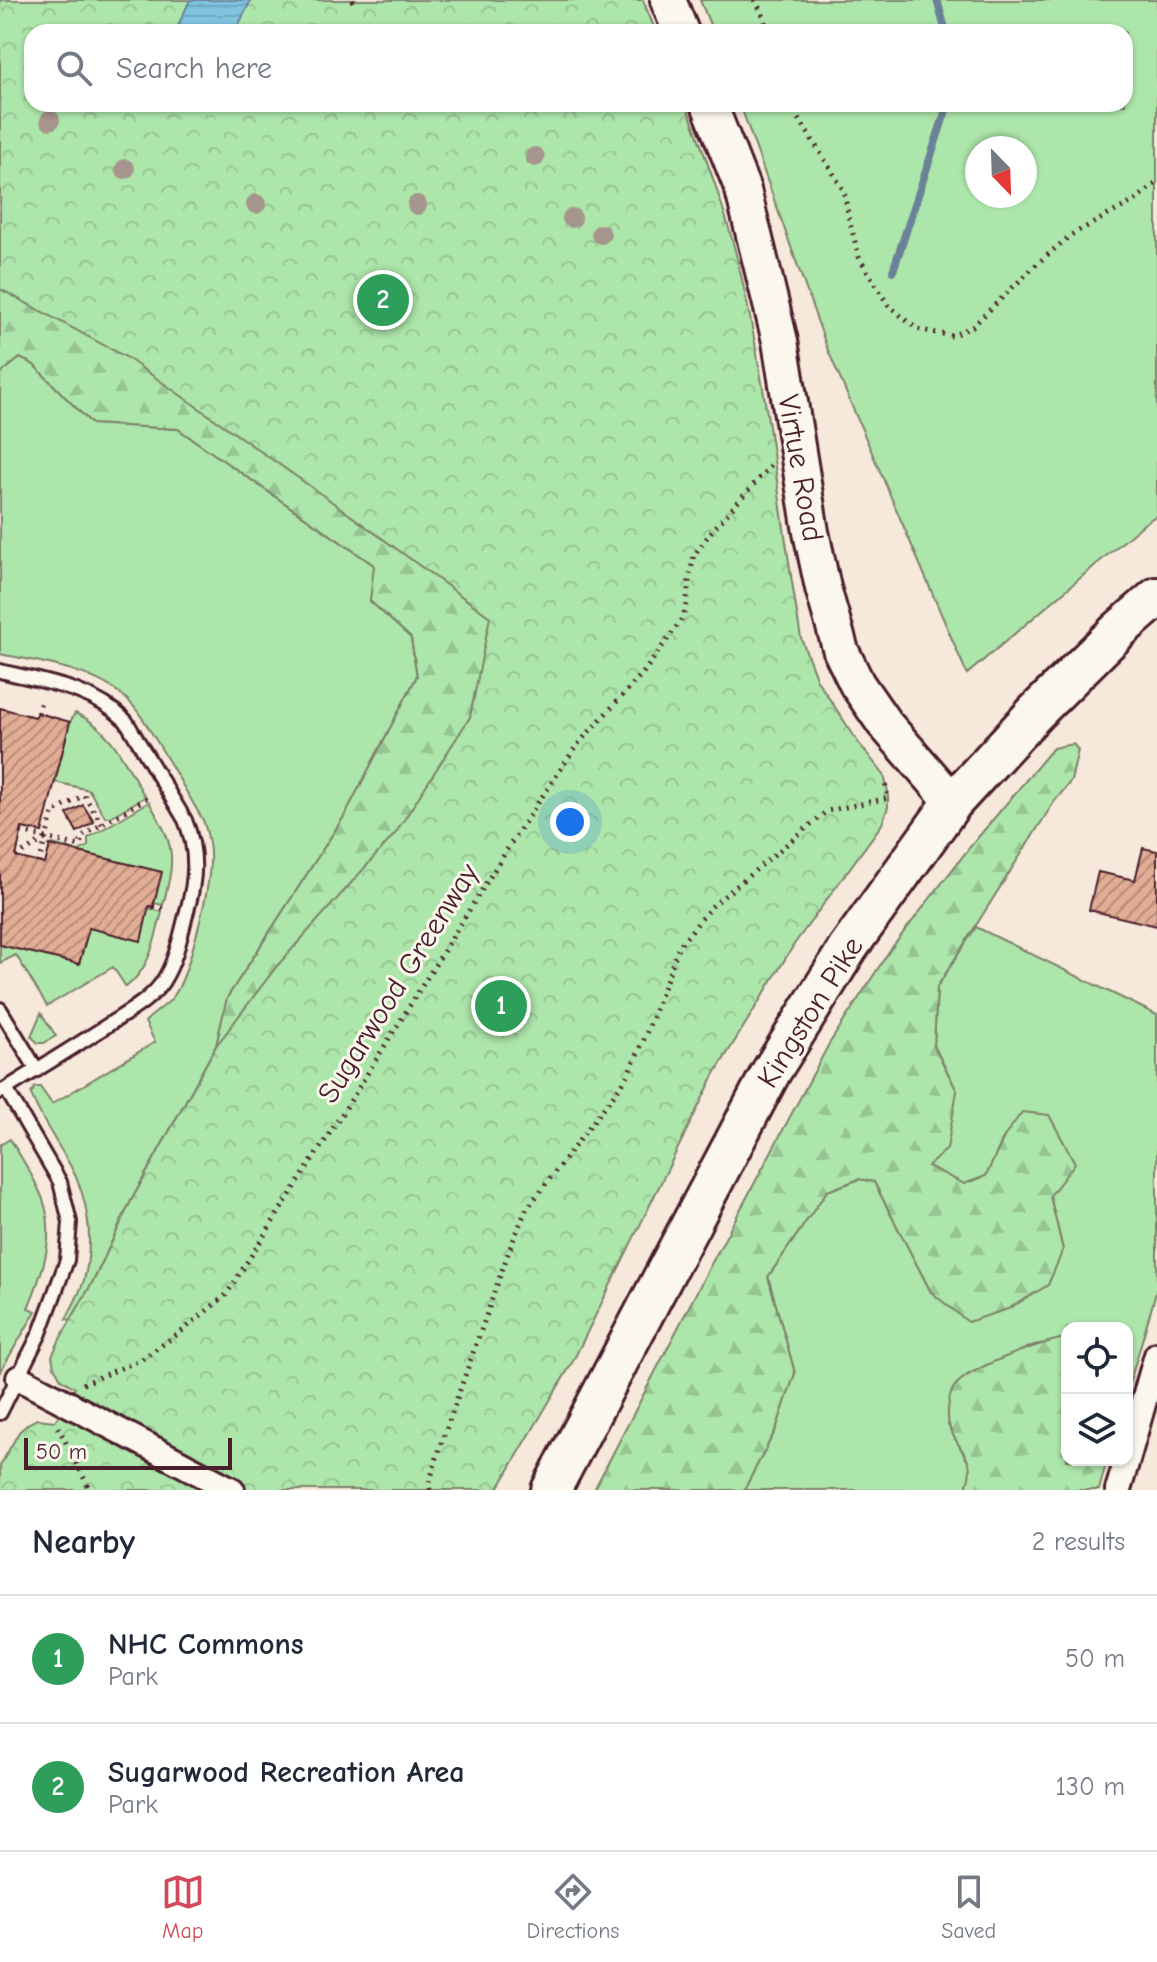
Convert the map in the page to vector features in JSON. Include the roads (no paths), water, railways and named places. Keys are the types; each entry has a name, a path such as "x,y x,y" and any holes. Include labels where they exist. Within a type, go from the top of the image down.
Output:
{"main road":[{"name":"Kingston Pike","path":"551,1490 771,1072 848,948 953,802 1035,713 1157,597"}],"street":[{"path":"668,0 678,24"},
{"name":"Virtue Road","path":"712,112 743,190 780,341 811,532 841,651 857,684 884,723 953,802"},
{"path":"1133,1439 1157,1355"},
{"path":"19,1378 232,1490"},
{"path":"1118,1490 1125,1466"}],"lane":[{"path":"0,671 82,692 119,714 185,820 196,859 194,885 179,940 163,982 129,1011 3,1090 60,1182 70,1222 67,1260 40,1333 0,1413"},
{"path":"0,1009 37,1070"}],"water":[{"path":"190,0 251,0 239,24 179,24"}],"waterway":[{"path":"937,0 944,24"},
{"path":"893,271 945,112"}],"place":[{"name":"Sugarwood Recreation Area","path":"383,300"},
{"name":"NHC Commons","path":"501,1006"}]}
